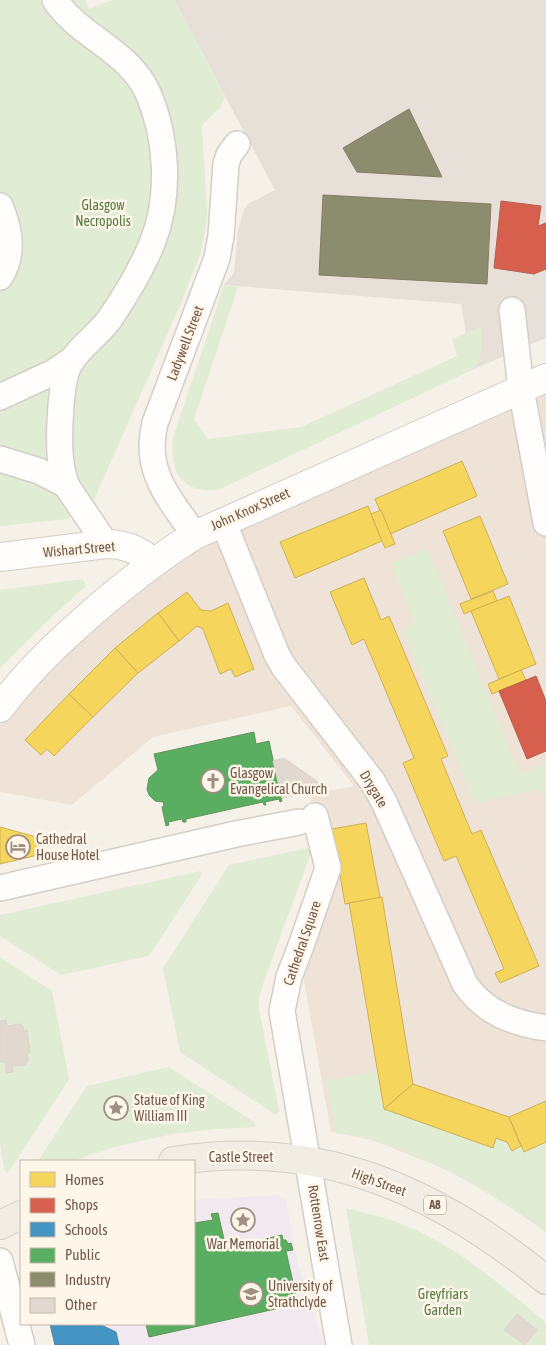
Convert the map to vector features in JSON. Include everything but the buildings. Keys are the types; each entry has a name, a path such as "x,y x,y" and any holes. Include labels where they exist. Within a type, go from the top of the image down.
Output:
{"main road":[{"name":"Castle Street","path":"182,1160 213,1156 256,1155 308,1160"},
{"name":"High Street","path":"308,1160 371,1177 425,1200 458,1217 496,1242 546,1280"},
{"path":"0,1225 20,1215"}],"street":[{"path":"0,397 54,372 72,360 107,322 139,271 154,240 161,211 163,155 160,128 147,92 140,79 127,63 74,23 55,0"},
{"name":"Ladywell Street","path":"195,534 160,482 152,458 150,440 216,258 221,236 226,164 238,144"},
{"path":"0,207 9,235 10,247 8,260 0,277"},
{"path":"512,310 521,389 546,523"},
{"path":"72,360 66,372 62,394 60,453 66,485 106,544"},
{"name":"John Knox Street","path":"0,708 44,657 80,623 154,562 195,534 546,378"},
{"path":"0,459 39,471 66,485"},
{"name":"Drygate","path":"222,521 277,655 292,678 373,782 388,811 465,984 479,1001 491,1010 519,1023 546,1028"},
{"name":"Wishart Street","path":"0,556 118,544 132,547 154,562"},
{"name":"Cathedral Square","path":"0,888 307,819 328,868 288,977 282,1011 308,1160"},
{"name":"Rottenrow East","path":"308,1160 339,1345"},
{"path":"0,1262 22,1345"}],"shaded area":[{"path":"174,0 546,0 546,338 472,370 461,304 224,285 234,272 238,230 244,210 248,204 275,190"},
{"path":"546,378 546,1232 485,1190 445,1169 372,1140 331,1132 304,981 302,943 328,868 310,795 354,786 291,706 153,737 72,805 0,792 0,708 127,583"},
{"name":"University of Strathclyde","path":"277,1195 286,1200 298,1264 324,1345 55,1345 50,1325 195,1325 195,1200"}],"green space":[{"name":"Glasgow Necropolis","path":"0,0 85,0 89,9 113,0 174,0 225,97 220,108 202,127 207,212 200,255 181,303 94,500 68,519 0,526"},
{"path":"224,285 238,287 194,419 208,439 301,427 457,356 452,339 482,326 480,360 472,370 218,490 195,488 186,484 176,469 173,460 173,437"},
{"path":"427,548 520,774 546,763 546,796 536,790 475,803 404,632 414,621 391,564"},
{"path":"83,579 86,586 46,622 0,668 0,590"},
{"path":"308,848 311,853 259,997 259,1009 279,1110 276,1115 180,1052 163,968 229,865"},
{"path":"201,871 202,874 199,879 149,956 61,975 0,936 0,915"},
{"path":"0,957 52,991 69,1079 8,1173 4,1170 0,1143"},
{"path":"169,1067 254,1122 256,1126 173,1134 114,1147 76,1160 39,1160 87,1086"},
{"path":"378,1072 384,1109 493,1148 496,1138 507,1142 512,1151 521,1146 524,1151 546,1142 546,1232 484,1191 442,1168 397,1148 373,1140 336,1133 326,1080"},
{"name":"Greyfriars Garden","path":"346,1208 385,1218 413,1229 454,1251 473,1264 546,1323 546,1345 369,1345"}],"place":[{"name":"Glasgow Evangelical Church","path":"213,781"},
{"name":"Cathedral House Hotel","path":"18,847"},
{"name":"Statue of King William III","path":"116,1108"},
{"name":"War Memorial","path":"243,1220"},
{"name":"University of Strathclyde","path":"251,1294"}]}
